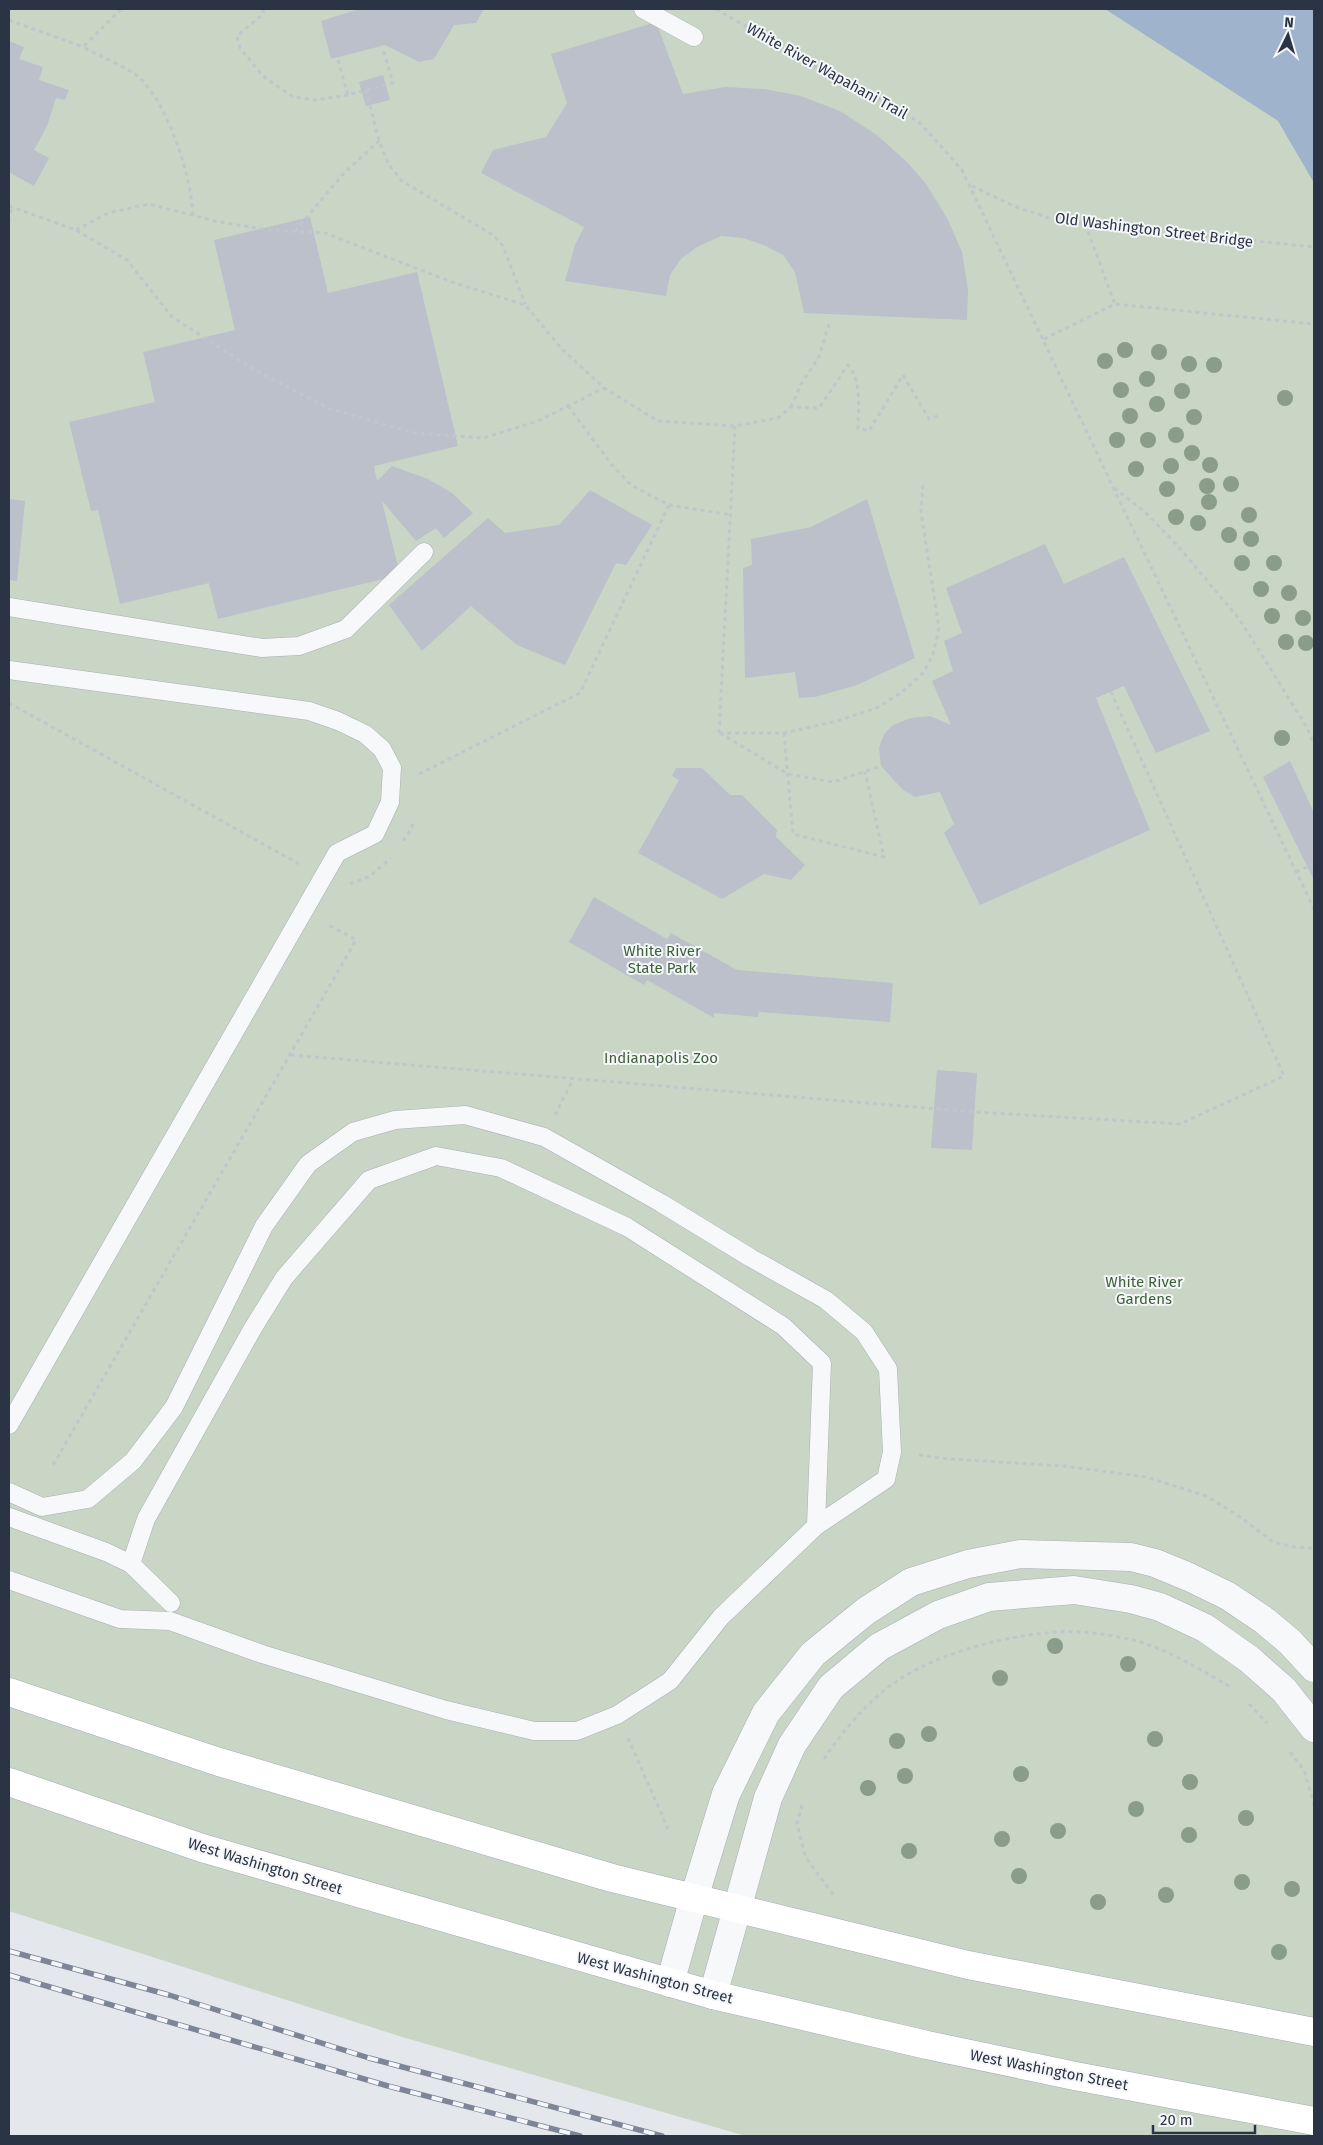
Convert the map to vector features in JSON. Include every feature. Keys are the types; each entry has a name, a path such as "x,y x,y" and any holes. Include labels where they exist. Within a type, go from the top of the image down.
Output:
{"main road":[{"path":"9,1692 219,1762 612,1878 968,1965 1314,2032"},
{"name":"West Washington Street","path":"9,1782 202,1848 713,1995 927,2045 1314,2121"}],"street":[{"path":"670,1983 726,1794 766,1713 813,1654 866,1611 911,1582 968,1564 1020,1554 1130,1557 1164,1566 1228,1596 1265,1620 1290,1642 1314,1668"},
{"path":"713,1995 768,1798 792,1745 831,1688 879,1647 938,1615 988,1598 1074,1590 1131,1599 1160,1607 1205,1628 1249,1659 1284,1690 1314,1728"}],"lane":[{"path":"643,9 694,37"},
{"path":"9,607 262,648 299,646 346,629 424,552"},
{"path":"9,670 309,711 338,721 365,734 382,749 392,768 390,802 375,834 337,853 9,1425"},
{"path":"9,1492 42,1507 88,1499 133,1461 174,1407 264,1226 308,1164 353,1132 395,1120 465,1115 544,1137 661,1202 752,1258 826,1300 864,1332 888,1369 892,1452 886,1479 816,1526 720,1617 670,1681 617,1715 577,1731 534,1731 446,1710 262,1654 170,1621 120,1619 9,1580"},
{"path":"132,1564 146,1519 253,1328 284,1278 369,1180 436,1156 502,1168 627,1227 783,1326 822,1363 816,1526"},
{"path":"9,1517 106,1552 132,1564 170,1603"}],"path":[{"path":"83,47 120,9"},
{"path":"264,9 262,15 237,36 240,48 263,76 293,97 316,100 348,95 393,83 383,49"},
{"name":"White River Wapahani Trail","path":"716,9 830,75 897,107 921,124 962,170 971,185 1314,908"},
{"path":"9,20 83,47 139,78 156,99 178,147 188,181 193,215"},
{"path":"338,60 348,95"},
{"path":"366,90 378,141 389,165 402,181 493,234 503,246 525,305 562,350 604,388 658,421 735,426 778,418 791,407 801,384 819,357 829,324"},
{"path":"295,232 344,173 378,141"},
{"name":"Old Washington Street Bridge","path":"971,185 1014,206 1058,221 1314,247"},
{"path":"76,230 108,213 149,204 269,230 325,233 452,282 525,305"},
{"path":"9,221 10,206 76,230 126,260 172,317 255,370 328,408 414,433 483,438 538,421 604,388"},
{"path":"1085,224 1115,304"},
{"path":"1044,340 1115,304 1314,324"},
{"path":"791,407 819,408 848,365 855,373 859,403 858,428 869,431 903,375 929,419 941,415"},
{"path":"568,406 611,464 631,485 669,505 732,515"},
{"path":"719,733 732,515 735,426"},
{"path":"719,733 784,734 836,721 877,708 902,692 924,672 933,654 939,628 921,512 923,484"},
{"path":"1114,488 1144,510 1178,546 1240,620 1306,726 1314,744"},
{"path":"419,774 580,693 669,505"},
{"path":"292,1055 967,1111 1180,1124 1284,1076 1111,692"},
{"path":"9,703 323,877"},
{"path":"719,733 788,774 833,782 881,766"},
{"path":"784,734 792,834 884,857 865,772"},
{"path":"1296,872 1314,864"},
{"path":"892,1452 949,1459 1064,1466 1146,1477 1206,1496 1239,1516 1273,1542 1294,1547 1314,1548"},
{"path":"823,1760 843,1732 882,1692 924,1665 980,1645 1047,1632 1095,1633 1138,1642 1194,1665 1236,1691"},
{"path":"1242,1698 1271,1728 1294,1702"},
{"path":"626,1732 668,1829"},
{"path":"1288,1749 1304,1770 1314,1805"},
{"path":"804,1799 797,1824 806,1858 835,1896"}],"green space":[{"name":"Indianapolis Zoo","path":"9,9 1314,9 1314,2136 746,2136 402,2037 9,1911"}],"water":[{"path":"1105,9 1314,9 1314,183 1278,121"}],"building":[{"path":"359,9 484,9 476,23 454,25 434,59 419,62 385,45 331,59 321,21"},
{"path":"656,22 683,94 725,87 765,89 801,96 840,111 877,135 908,163 927,185 948,220 962,252 968,290 967,320 804,313 795,272 783,255 764,245 743,238 721,236 697,247 681,259 670,275 666,296 565,281 575,245 584,227 481,173 493,150 546,137 567,103 551,54"},
{"path":"9,41 24,47 19,59 43,67 39,80 69,90 65,100 56,98 47,126 34,150 49,158 34,186 9,172"},
{"path":"383,75 390,100 366,106 359,82"},
{"path":"310,217 328,293 417,272 458,446 374,466 377,481 392,466 428,479 452,493 473,513 444,538 436,528 416,541 382,501 400,575 218,619 209,583 120,604 98,510 91,511 69,422 155,402 143,352 235,330 214,240"},
{"path":"590,490 652,525 626,565 616,563 565,665 517,645 471,606 422,651 389,605 488,518 505,533 559,525"},
{"path":"9,499 25,501 17,581 9,580"},
{"path":"867,499 915,658 857,685 815,697 799,698 795,672 745,678 743,568 752,565 751,539 811,527"},
{"path":"1045,544 1064,584 1124,557 1210,731 1156,753 1124,686 1096,698 1150,830 980,905 944,833 954,824 940,792 915,797 903,790 881,766 879,748 884,734 893,725 911,718 930,716 951,725 932,681 953,671 944,641 962,633 946,588"},
{"path":"1290,761 1314,813 1314,880 1263,777"},
{"path":"676,768 702,768 730,795 742,795 777,830 776,837 805,865 791,880 764,874 722,899 638,853 679,780 672,776"},
{"path":"594,897 667,939 671,933 737,970 893,983 890,1022 759,1012 758,1017 714,1013 714,1018 647,980 644,985 569,942"},
{"path":"937,1070 977,1073 972,1150 931,1148"}],"railway":[{"path":"9,1951 169,1995 369,2058 662,2136"},
{"path":"9,1975 388,2086 580,2136"}],"park label":[{"name":"White River State Park","path":"662,960"},
{"name":"White River Gardens","path":"1144,1290"}]}
